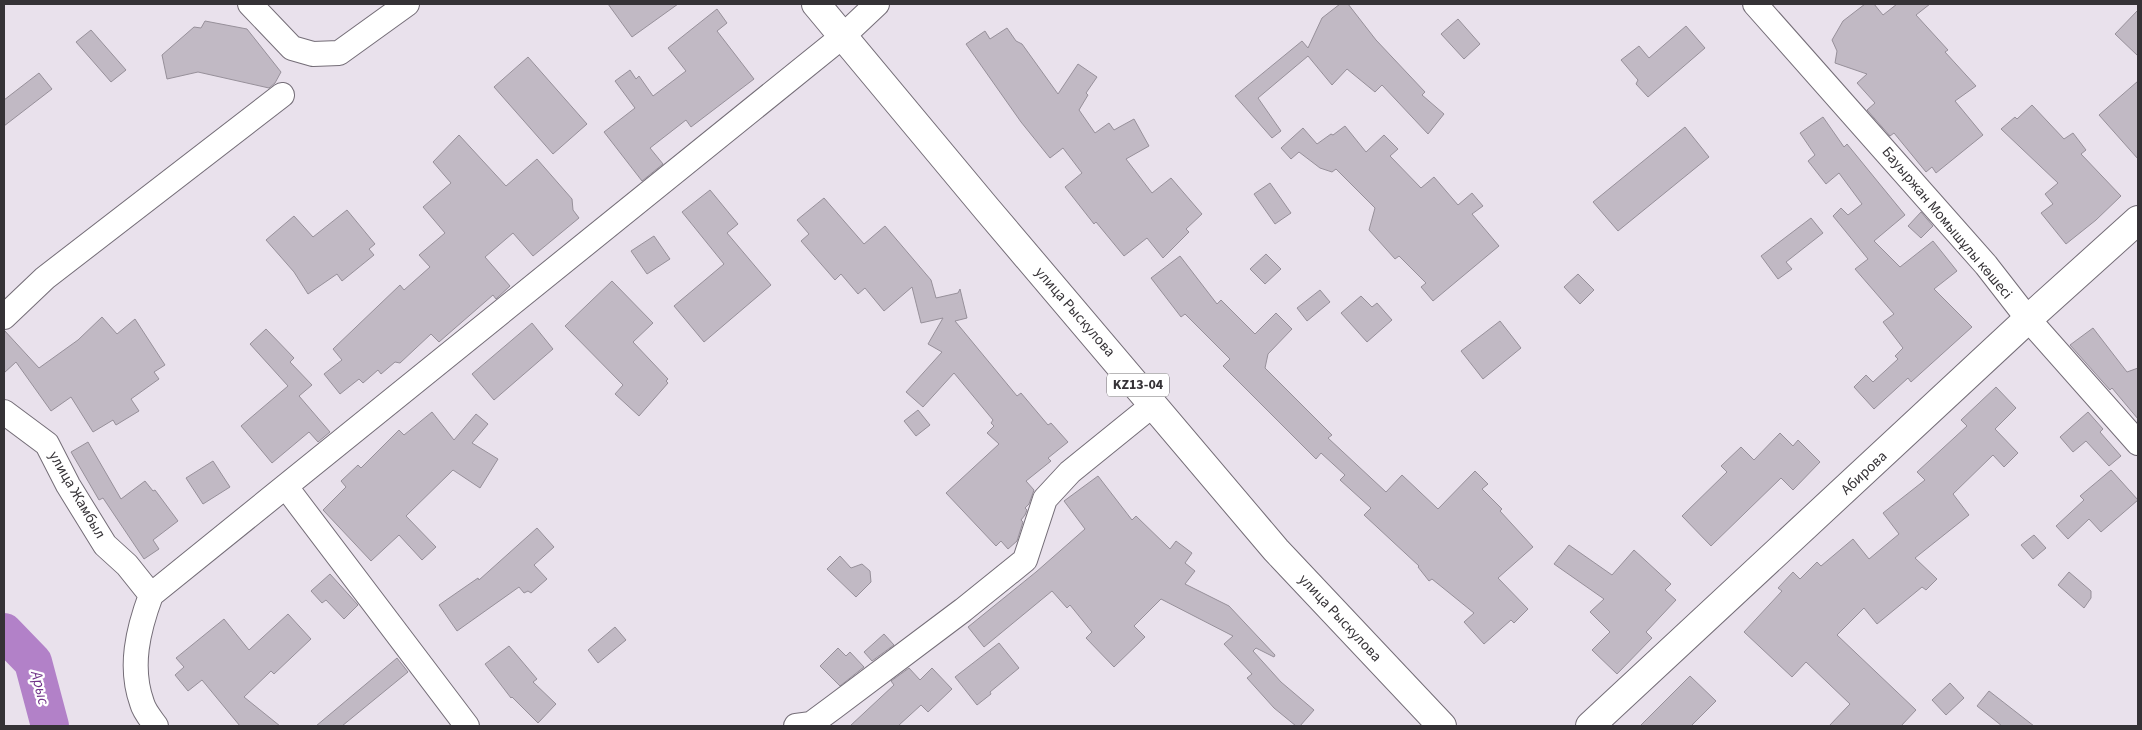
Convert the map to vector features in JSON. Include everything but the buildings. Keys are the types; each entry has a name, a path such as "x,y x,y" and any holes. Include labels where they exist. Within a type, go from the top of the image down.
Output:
{"main road":[{"name":"улица Рыскулова","path":"816,4 1276,550 1442,726"},
{"name":"Абирова","path":"1590,726 2028,319 2138,220"}],"street":[{"path":"250,4 292,48 312,54 339,53 407,4"},
{"path":"156,726 142,704 134,670 141,623 151,595 843,36 877,4"},
{"name":"Бауыржан Момышұлы көшесі","path":"1755,4 1986,265 2028,319 2138,443"},
{"path":"4,316 45,278 282,95"},
{"path":"796,726 811,724 963,610 1025,560 1046,499 1070,472 1154,404"},
{"name":"улица Жамбыл","path":"4,412 47,444 68,485 105,544 127,565 151,595"},
{"path":"286,487 467,726"}],"waterway":[{"name":"Арыс","path":"4,632 33,662 50,726"}]}
